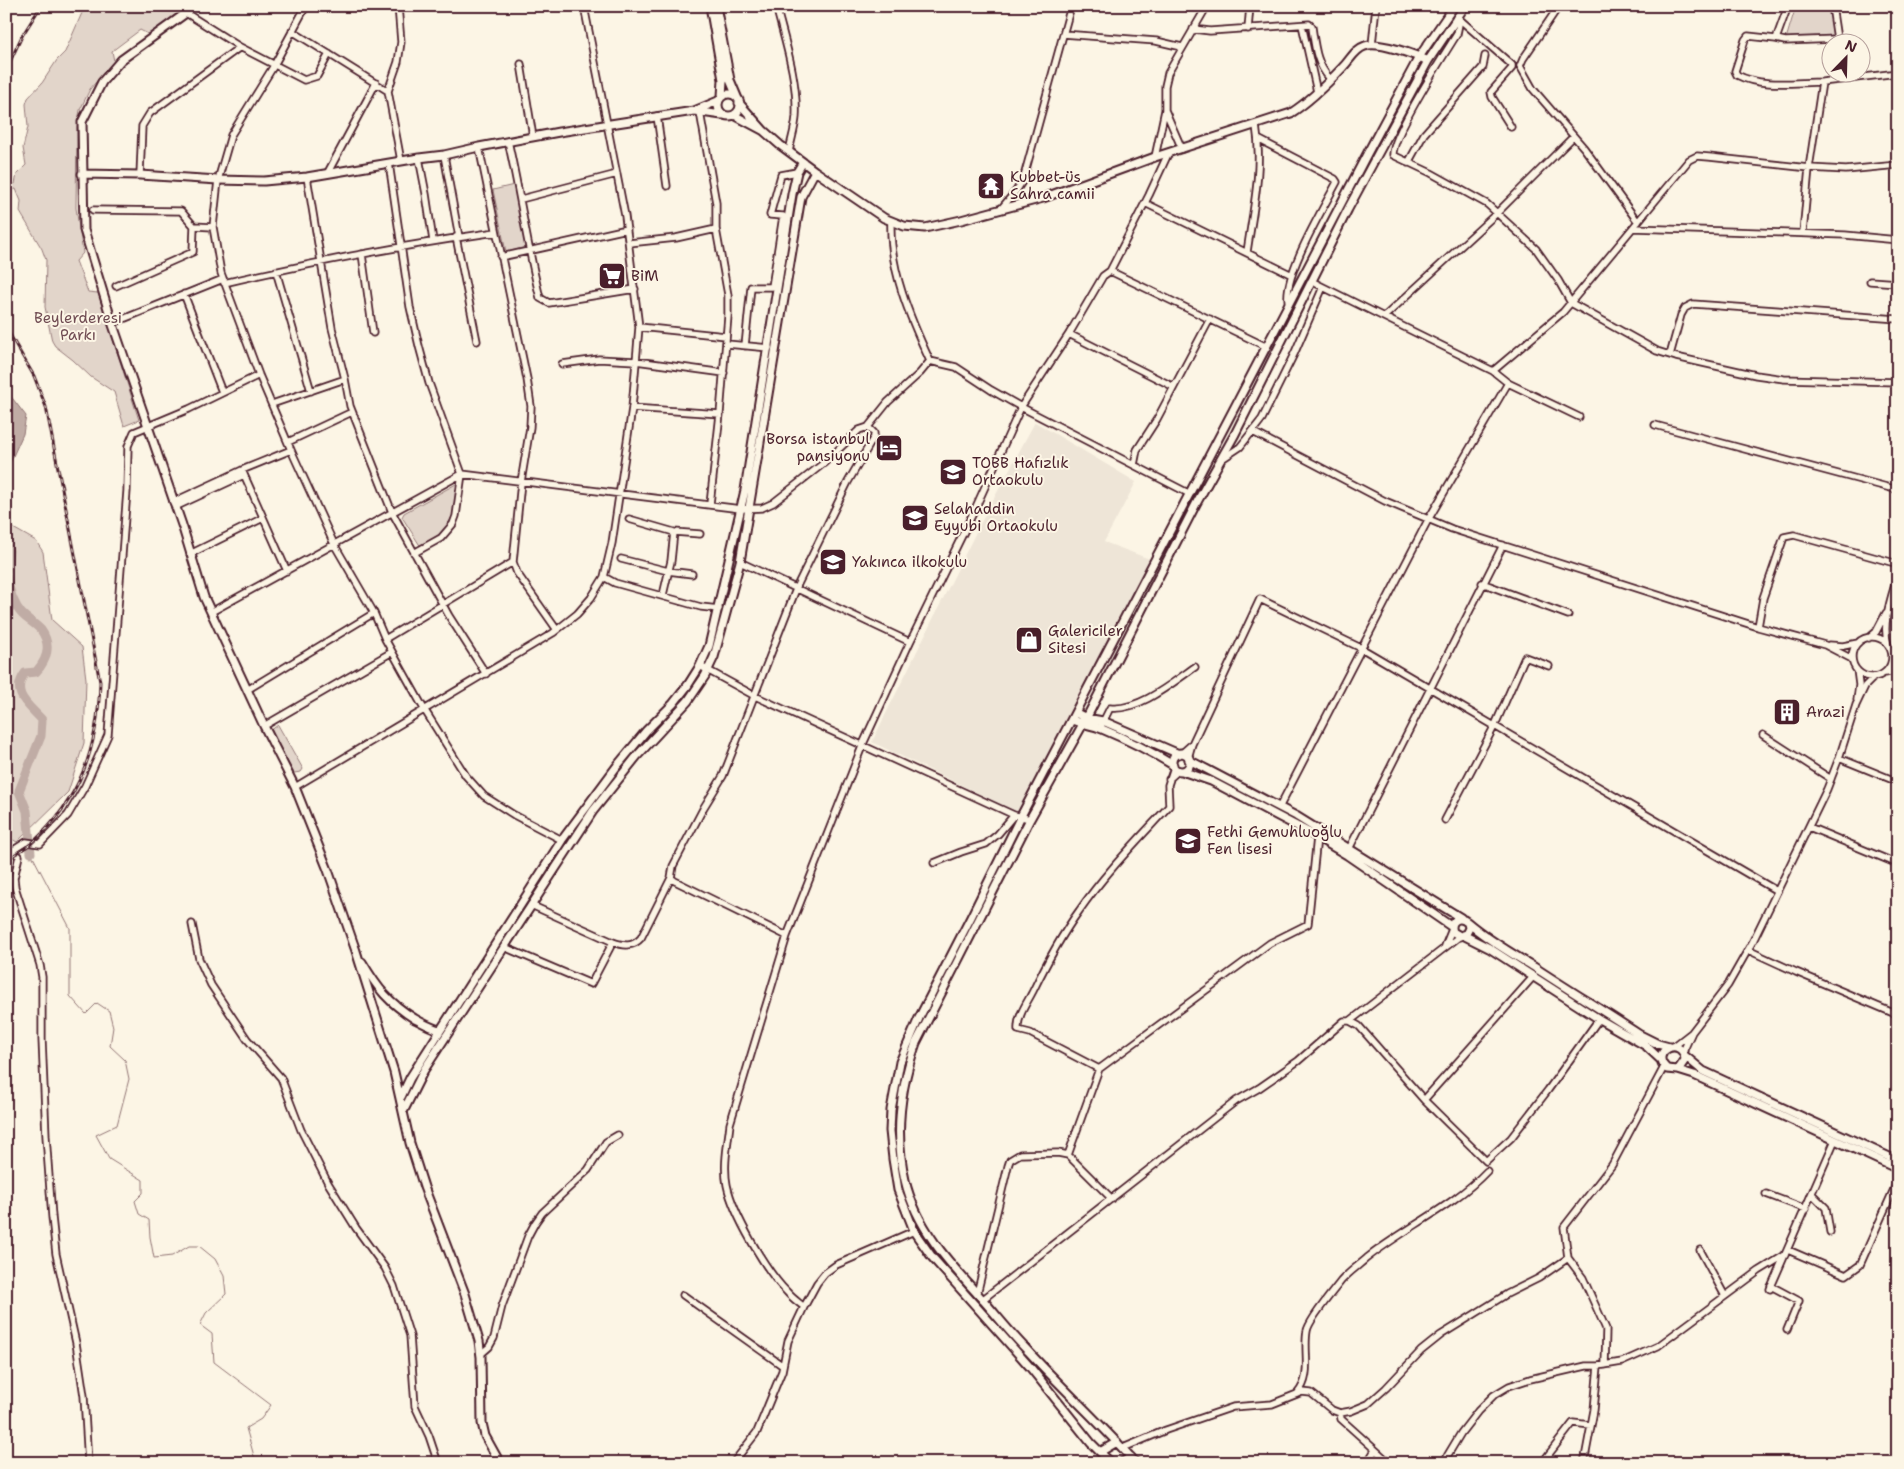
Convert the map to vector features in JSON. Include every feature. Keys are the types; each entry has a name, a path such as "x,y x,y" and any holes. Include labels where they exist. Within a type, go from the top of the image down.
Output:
{"main road":[{"path":"191,6 186,13 121,60 102,82 82,122 84,230 112,324 148,426 204,597 246,690 295,786 328,870 356,951 394,1072 410,1143 424,1187 464,1294 479,1342 481,1354 482,1423 485,1436 500,1463"},
{"path":"710,6 723,80 718,109 722,114"},
{"path":"716,6 730,80 738,101 738,111 734,115"},
{"path":"1108,1462 1030,1367 932,1257 914,1231 898,1190 890,1131 900,1062 919,1018 967,926 1018,815 1074,717 1419,57 1454,6"},
{"path":"1121,1463 1134,1460 1027,1351 950,1263 929,1235 915,1208 905,1181 899,1134 900,1104 907,1068 916,1043 1030,819 1084,721 1348,209 1428,61 1465,6"},
{"path":"697,111 730,94 764,131 789,152 852,198 891,221 904,226 925,228 1043,198 1155,157 1291,113 1304,105 1358,50 1366,45 1419,57 1428,61"},
{"path":"82,174 264,181 307,177 444,155 533,136 697,111 734,115 764,131"},
{"path":"401,1098 410,1078 562,840 617,766 646,731 673,704 700,666 709,646 719,610 745,490 792,194 797,172 803,162"},
{"path":"404,1110 424,1070 593,811 637,756 688,701 708,670 720,638 740,562 801,197 815,171"},
{"path":"1074,717 1102,725 1180,754 1296,816 1468,923 1488,938 1640,1035 1658,1044 1677,1047 1690,1062 1703,1071 1898,1161"},
{"path":"1102,725 1177,768 1211,781 1277,814 1317,837 1398,889 1452,928 1455,934 1462,935 1488,948 1599,1019 1646,1046 1671,1070 1678,1070 1898,1170"},
{"path":"1177,768 1173,759 1180,754"},
{"path":"1177,768 1187,768 1189,759"},
{"path":"1452,928 1456,920 1460,918"},
{"path":"1462,935 1469,928 1468,923"},
{"path":"356,951 380,991 397,1008 423,1023 440,1030"},
{"path":"1663,1064 1662,1053 1671,1047"},
{"path":"1678,1070 1684,1064 1684,1054"},
{"path":"1100,1452 1117,1442"}],"street":[{"path":"306,6 231,135 218,180 213,227 224,281 291,450 334,544 374,613 392,652 424,709 462,771 477,789 494,803 562,840"},
{"path":"398,6 401,42 398,62 388,91 402,161"},
{"path":"295,786 557,630 577,614 591,598 604,577 612,543 632,408 639,327 627,229 584,6"},
{"path":"776,6 790,59 795,96 796,118 789,152"},
{"path":"1000,210 1023,180 1071,6"},
{"path":"1155,157 1165,110 1165,86 1168,73 1207,6"},
{"path":"1248,29 1250,6"},
{"path":"1372,45 1376,6"},
{"path":"1559,6 1520,66 1533,89 1584,148 1638,222"},
{"path":"1776,39 1788,6"},
{"path":"1803,233 1809,168 1822,82 1765,82 1746,79 1737,75 1736,71 1745,40 1748,36 1785,41 1837,39 1832,6"},
{"path":"186,13 240,47 304,80 317,76 328,54"},
{"path":"1456,18 1512,65 1512,68 1491,92 1492,97 1511,127"},
{"path":"1456,18 1459,24 1457,34 1414,105 1393,150 1393,155 1431,173 1498,212 1536,249 1571,302 1657,350 1670,355 1756,375 1784,379 1898,382"},
{"path":"1193,29 1210,32 1309,24 1312,26 1316,58 1320,68 1330,79"},
{"path":"1302,25 1317,92"},
{"path":"292,32 388,91"},
{"path":"1063,34 1156,41 1182,47"},
{"path":"140,175 142,126 150,113 240,47"},
{"path":"1408,163 1424,134 1483,67 1485,56"},
{"path":"521,64 533,136"},
{"path":"1872,76 1898,73"},
{"path":"327,174 376,83"},
{"path":"1165,110 1182,149"},
{"path":"697,111 716,203 716,229 728,295 727,344 710,504"},
{"path":"657,116 667,186"},
{"path":"1247,252 1259,168 1256,125"},
{"path":"1385,316 1498,212 1573,137"},
{"path":"1258,139 1337,182 1292,275 1287,293 1289,304"},
{"path":"508,141 521,199 528,251 540,298 548,303 635,290"},
{"path":"479,146 531,406 513,562 517,574 557,630"},
{"path":"804,1307 787,1293 775,1278 736,1214 727,1184 726,1154 730,1124 787,936 863,744 975,509 1021,407 1069,334 1103,276 1110,272 1168,154"},
{"path":"444,155 452,188 458,237 477,341"},
{"path":"1493,372 1554,321 1689,160 1697,156 1846,170 1898,166"},
{"path":"419,158 433,241"},
{"path":"389,163 410,306 419,346 429,383 462,474 456,516 453,524 441,538 414,553"},
{"path":"745,346 751,287 772,287 783,216 770,215 781,175 797,172"},
{"path":"521,199 617,174"},
{"path":"307,177 332,328 352,412 392,512 442,604 486,674"},
{"path":"1145,204 1292,275"},
{"path":"93,210 181,211 194,226 193,252 116,286"},
{"path":"891,221 890,240 895,268 906,303 930,361"},
{"path":"1316,224 1328,229"},
{"path":"194,226 213,227"},
{"path":"1633,228 1845,234 1898,240"},
{"path":"501,257 627,229"},
{"path":"629,243 676,238 716,229"},
{"path":"112,324 184,294 224,281 402,246 496,232"},
{"path":"362,254 374,333"},
{"path":"276,271 311,391"},
{"path":"1110,272 1267,347"},
{"path":"1311,281 1385,316 1493,372 1508,383 1579,417"},
{"path":"1870,281 1898,283"},
{"path":"1220,460 1240,447 1262,419 1295,352 1323,286"},
{"path":"184,294 222,392"},
{"path":"1670,355 1681,316 1685,308 1693,304 1898,319"},
{"path":"1134,465 1137,450 1157,420 1210,320"},
{"path":"639,327 726,336"},
{"path":"1069,334 1174,386"},
{"path":"727,344 768,348"},
{"path":"562,364 599,359 636,361 724,373"},
{"path":"930,361 956,367 1021,407 1190,494"},
{"path":"211,612 392,512 427,495 462,474 741,509 762,508 773,503 824,463 859,430 868,427 888,402 930,361"},
{"path":"9,851 26,842 40,844 68,815 85,786 108,735 128,446 134,432 189,409 260,375"},
{"path":"272,404 345,379"},
{"path":"1281,804 1428,520 1508,383"},
{"path":"632,408 692,410 720,414"},
{"path":"288,442 352,412"},
{"path":"1654,425 1898,490"},
{"path":"531,905 613,942 628,945 637,942 671,878 676,859 723,776 796,589 848,482 874,437 874,433 868,427"},
{"path":"1253,432 1385,501 1428,520 1758,627 1825,645 1843,646 1858,643 1876,632 1890,607"},
{"path":"174,504 291,450"},
{"path":"243,472 287,571"},
{"path":"190,554 263,518"},
{"path":"629,519 674,532 700,534"},
{"path":"663,595 674,532"},
{"path":"1758,627 1764,592 1784,537 1794,535 1898,564"},
{"path":"1349,849 1482,583 1503,545"},
{"path":"621,559 668,571 692,574"},
{"path":"386,639 513,562"},
{"path":"740,562 910,642"},
{"path":"1884,673 1891,664 1892,656 1885,636 1898,574"},
{"path":"604,577 615,583 719,610"},
{"path":"1482,583 1568,615"},
{"path":"1189,759 1192,744 1260,599 1361,648 1496,725 1777,891"},
{"path":"246,690 374,613"},
{"path":"1868,638 1879,639 1889,647"},
{"path":"1856,705 1859,685 1857,670 1852,659 1854,649 1858,643"},
{"path":"1825,645 1852,659"},
{"path":"264,726 392,652"},
{"path":"1892,656 1898,660"},
{"path":"1445,820 1496,725 1525,657 1549,666"},
{"path":"700,666 755,696 1030,819"},
{"path":"1102,725 1110,708 1119,709 1150,698 1195,668"},
{"path":"1857,670 1863,675 1874,677"},
{"path":"1671,1047 1692,1032 1728,985 1748,950 1831,779 1856,705 1865,686 1874,677 1898,670"},
{"path":"1763,735 1831,779"},
{"path":"1180,754 1192,744"},
{"path":"1839,758 1898,782"},
{"path":"1100,1069 1030,1032 1018,1030 1020,1015 1040,976 1080,910 1130,848 1169,806 1167,794 1170,779 1177,768"},
{"path":"934,863 986,844 1018,815"},
{"path":"1809,827 1898,864"},
{"path":"1068,1155 1100,1069 1270,943 1308,924 1317,837"},
{"path":"9,851 19,856 14,878 42,977 42,1039 52,1217 56,1254 74,1335 84,1396 88,1463"},
{"path":"671,878 787,936"},
{"path":"192,924 199,959 211,985 247,1039 280,1078 300,1130 328,1183 356,1228 385,1268 394,1286 410,1336 415,1406 429,1436 438,1463"},
{"path":"1445,946 1452,928"},
{"path":"982,1300 1236,1101 1259,1088 1298,1060 1339,1024 1350,1021 1445,946 1462,935"},
{"path":"504,947 591,984 613,942"},
{"path":"1748,950 1898,1014"},
{"path":"1424,1100 1533,977"},
{"path":"1350,1021 1360,1026 1424,1100 1486,1161 1511,1138 1599,1019"},
{"path":"1684,1054 1692,1032"},
{"path":"1605,1365 1606,1329 1582,1278 1568,1258 1564,1227 1612,1165 1663,1064"},
{"path":"481,1354 489,1347 494,1338 502,1306 528,1236 535,1223 588,1170 606,1142 618,1135"},
{"path":"1786,1330 1799,1301 1771,1288 1835,1140"},
{"path":"977,1294 1010,1160 1020,1154 1068,1155 1112,1199"},
{"path":"1297,1394 1301,1389 1306,1371 1307,1330 1340,1283 1348,1274 1378,1250 1470,1188 1488,1171"},
{"path":"1786,1252 1846,1275 1860,1264 1898,1180"},
{"path":"1766,1194 1806,1209"},
{"path":"1812,1194 1826,1208 1830,1232"},
{"path":"733,1463 757,1432 783,1366 788,1341 817,1283 836,1266 914,1231"},
{"path":"1700,1250 1725,1296"},
{"path":"1443,1463 1461,1433 1478,1411 1494,1395 1509,1386 1530,1379 1586,1366 1622,1362 1658,1346 1786,1252"},
{"path":"1123,1448 1233,1406 1272,1404 1297,1394 1311,1393 1332,1410 1340,1413 1368,1404 1421,1351 1441,1335 1507,1294 1539,1278 1568,1258"},
{"path":"683,1295 783,1366"},
{"path":"1584,1463 1598,1366"},
{"path":"1340,1413 1341,1419 1390,1463"},
{"path":"1542,1463 1573,1423 1591,1425"},
{"path":"1367,1463 1375,1450"}],"shaded area":[{"path":"6,390 26,416 23,434 9,465 6,467"},
{"path":"1035,422 1136,482 1104,542 1152,560 1017,812 872,742 978,528"}],"green space":[{"name":"Beylerderesi Parkı","path":"85,6 184,6 177,14 150,35 140,30 112,51 114,61 90,89 80,110 77,127 76,208 83,253 76,261 88,292 98,293 139,420 124,426 114,392 91,377 55,346 52,341 45,307 46,260 42,249 20,212 21,201 16,189 11,190 7,188 9,183 15,184 17,174 26,165 23,148 28,127 26,104 28,98 42,83 57,60 65,52"},
{"path":"1796,6 1830,6 1833,32 1822,32 1822,37 1786,39"},
{"path":"514,185 526,247 506,252 493,190"},
{"path":"456,484 460,485 454,513 444,531 421,546 402,517 404,513"},
{"path":"6,524 36,541 43,552 52,620 82,647 86,679 84,743 68,792 17,842 6,836"},
{"path":"278,725 303,769 301,772 294,773 270,731"}],"waterway":[{"path":"6,543 9,551 6,573"},
{"path":"6,575 16,605 22,614 41,630 47,647 47,652 40,667 36,672 25,673 20,687 23,699 42,720 41,736 19,791 27,811 31,853"},
{"path":"31,853 70,928 70,996 86,1014 97,1003 109,1011 113,1027 110,1046 125,1060 129,1079 117,1125 96,1135 109,1159 143,1180 143,1193 135,1201 139,1214 149,1220 154,1258 172,1256 189,1246 199,1246 215,1259 224,1276 226,1294 206,1313 200,1325 212,1334 214,1362 271,1405 261,1419 246,1428 256,1463"}],"railway":[{"path":"6,70 22,36 41,6"},
{"path":"6,328 34,376 46,407 100,682 99,706 91,750 75,790 49,826 32,843 6,860"}],"place":[{"name":"Kubbet-üs Sahra camii","path":"991,186"},
{"name":"BiM","path":"612,276"},
{"name":"Borsa istanbul pansiyonu","path":"889,448"},
{"name":"TOBB Hafızlık Ortaokulu","path":"953,472"},
{"name":"Selahaddin Eyyubi Ortaokulu","path":"915,518"},
{"name":"Yakınca ilkokulu","path":"833,562"},
{"name":"Galericiler Sitesi","path":"1029,640"},
{"name":"Arazi","path":"1787,712"},
{"name":"Fethi Gemuhluoğlu Fen lisesi","path":"1188,841"}]}
